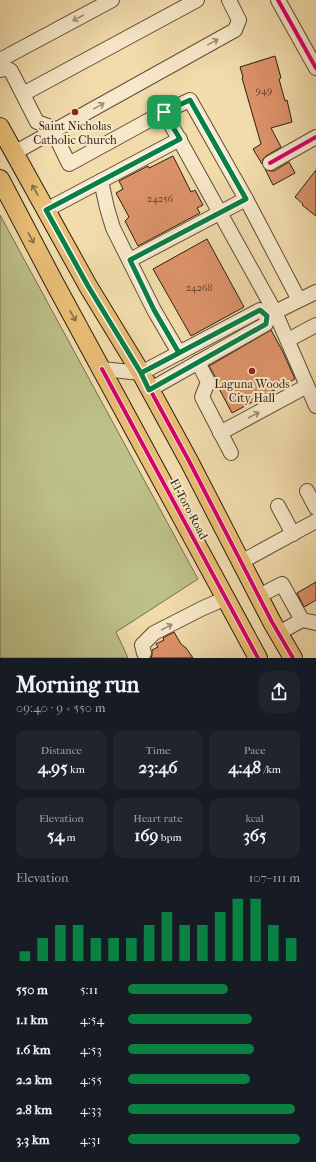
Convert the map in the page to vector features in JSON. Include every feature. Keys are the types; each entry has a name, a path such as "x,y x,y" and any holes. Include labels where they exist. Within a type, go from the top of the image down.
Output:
{"main road":[{"name":"El Toro Road","path":"0,127 88,286 141,373 293,658"},
{"name":"El Toro Road","path":"0,179 258,658"}],"street":[{"path":"0,60 112,0"},
{"path":"23,94 174,5 197,0"},
{"path":"14,153 235,30 239,20 229,0"},
{"path":"278,0 316,68"},
{"path":"0,70 9,69 11,71 37,122 51,127 70,164 164,112 190,100 246,199 299,300"},
{"path":"164,112 220,213 271,314 288,340 316,406"},
{"path":"270,163 316,137"},
{"path":"46,210 180,139"},
{"path":"101,181 113,228 154,310 179,353"},
{"path":"130,260 246,199"},
{"path":"149,390 266,324 271,314 316,292"},
{"path":"102,369 141,373 260,310 271,314"},
{"path":"288,340 316,325"},
{"path":"198,362 208,382 202,397 231,453"},
{"path":"220,433 307,386"},
{"path":"307,490 316,508"},
{"path":"278,506 293,534"},
{"path":"241,562 316,521"},
{"path":"259,596 282,584 302,620 316,624"},
{"path":"144,653 142,645 154,634 201,609 226,598"},
{"path":"279,633 302,620"}],"green space":[{"path":"0,215 198,579 116,632 128,658 0,658"}],"building":[{"path":"275,56 281,78 279,79 285,101 287,100 292,122 271,128 281,147 266,156 263,159 262,164 253,149 261,144 240,67"},
{"path":"173,156 191,192 195,190 203,205 197,208 200,213 138,246 125,221 129,217 116,193 123,189 119,181 148,166 149,168"},
{"path":"289,162 295,173 273,185 265,169 274,171"},
{"path":"316,170 316,216 302,205 303,204 295,197"},
{"path":"207,239 244,307 191,336 153,269"},
{"name":"Laguna Woods City Hall","path":"271,330 295,379 232,413 209,366"},
{"path":"316,582 316,600 304,607 297,593"},
{"path":"174,632 181,644 193,658 151,658 152,650 158,647 156,644"}],"cycle path":[{"path":"278,0 316,68"},
{"path":"270,163 316,137"},
{"path":"102,369 258,658"},
{"path":"141,373 189,461 272,622 293,658"}],"place":[{"name":"Saint Nicholas Catholic Church","path":"75,112"},
{"name":"Laguna Woods City Hall","path":"252,371"}],"route":[{"path":"164,112 180,139 46,210 88,286 141,373 179,353 260,310 267,316 266,324 149,390 141,373 179,353 154,310 130,260 246,199 190,100 164,112"}]}
